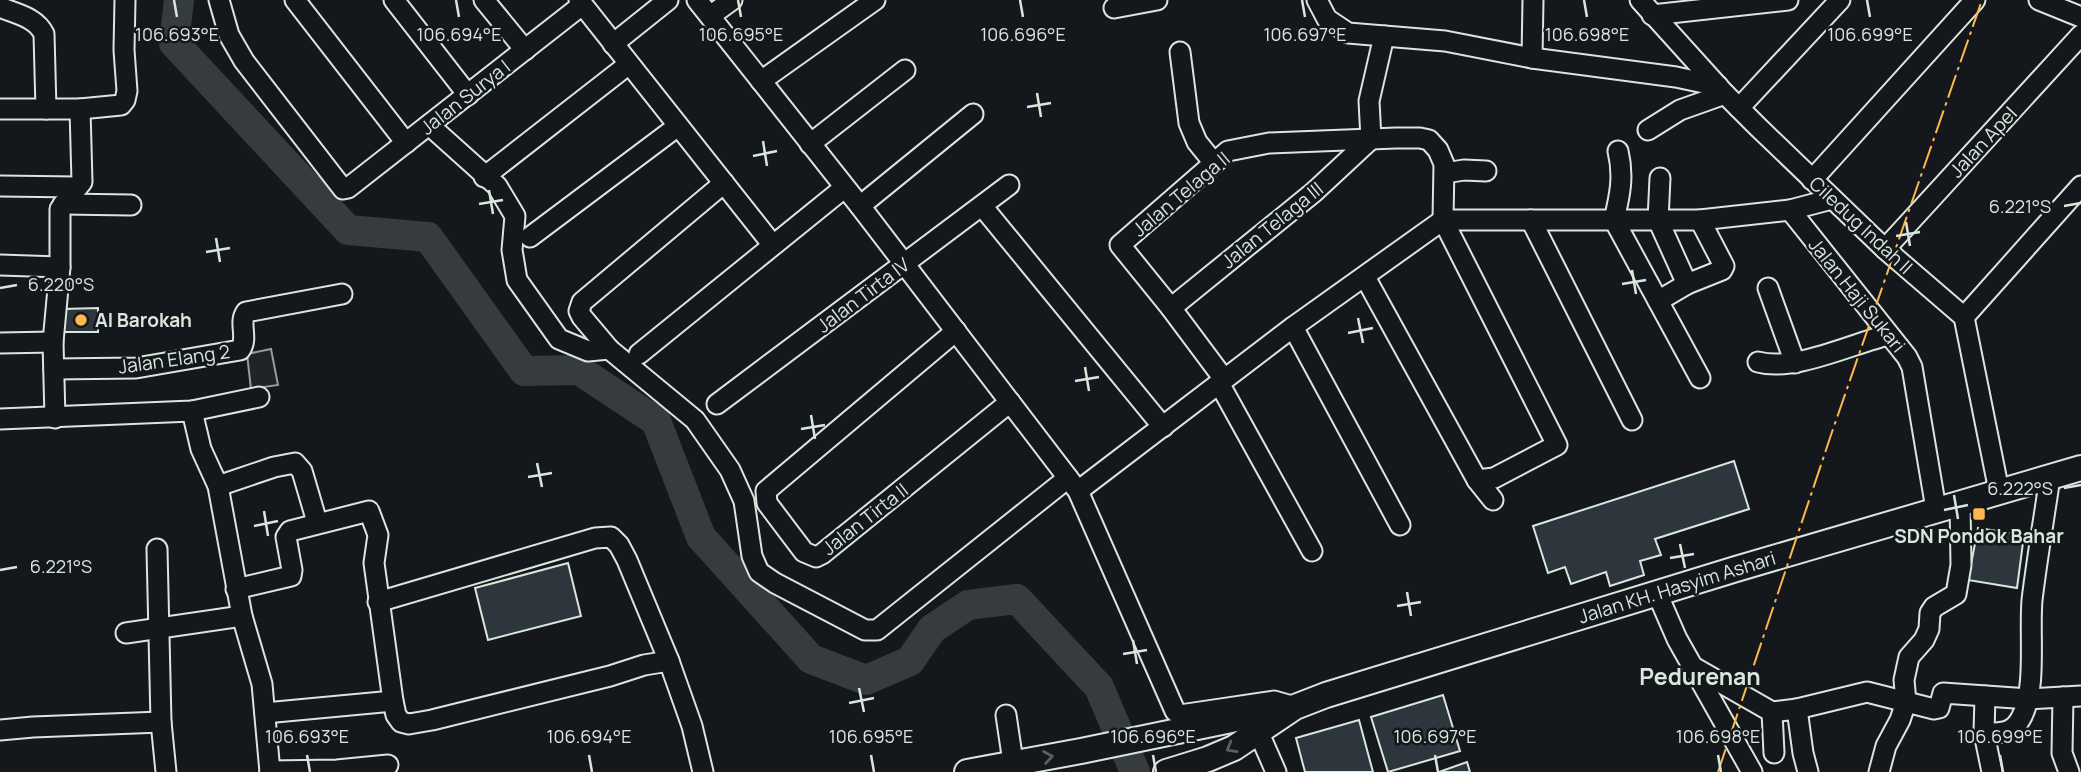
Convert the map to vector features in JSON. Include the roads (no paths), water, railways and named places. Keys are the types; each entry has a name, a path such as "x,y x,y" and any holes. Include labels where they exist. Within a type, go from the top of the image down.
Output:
{"main road":[{"name":"Jalan KH. Hasyim Ashari","path":"1173,770 1234,748 1277,718 1326,695 1936,509 2081,468"},
{"name":"Jalan KH. Hasyim Ashari","path":"967,772 1241,718 1277,718"}],"street":[{"path":"0,109 111,108 121,105 127,91 125,0"},
{"name":"Jalan Surya I","path":"219,0 229,35 244,61 340,187 348,188 525,50 581,2"},
{"path":"295,0 406,143"},
{"path":"394,0 468,95"},
{"path":"484,0 525,50"},
{"path":"613,44 668,0"},
{"path":"698,0 1073,484 1175,711 1180,715 1274,701 1277,718 1276,772"},
{"path":"710,16 732,0"},
{"path":"761,81 875,0"},
{"path":"1114,8 1157,0"},
{"path":"1317,0 1327,19 1348,33 1445,41 1532,58 1676,78 1727,96"},
{"path":"1532,58 1533,0"},
{"path":"1646,7 1788,0"},
{"path":"1648,130 1680,110 1727,96 1840,0"},
{"path":"1812,180 1975,0"},
{"path":"2039,0 2081,17"},
{"path":"581,2 772,244"},
{"path":"0,7 35,21 44,34 46,109"},
{"name":"Ciledug Indah II","path":"1646,7 1727,96 1812,180 1885,249 1964,317"},
{"name":"Jalan Apel","path":"1885,249 2081,35"},
{"path":"1371,139 1369,102 1384,36"},
{"path":"1180,52 1189,123 1197,142 1214,163"},
{"path":"484,177 629,64"},
{"path":"810,144 905,70"},
{"path":"55,418 53,342 60,267 60,209 82,182 84,174 80,109"},
{"path":"860,206 973,114"},
{"path":"429,125 497,187 515,216 512,250 517,281 558,339 589,351 609,348"},
{"path":"530,237 678,126"},
{"name":"Jalan Telaga II","path":"1312,551 1221,381 1171,308 1120,245 1227,151 1269,143 1420,138 1429,140 1438,150 1445,173"},
{"name":"Jalan Telaga III","path":"1171,308 1314,192 1371,139"},
{"path":"1618,150 1623,170 1622,188 1614,220 1700,377"},
{"path":"1477,480 1494,478 1557,445 1443,220 1445,173 1486,171"},
{"path":"1660,177 1658,220 1687,284"},
{"path":"724,183 582,302 579,311 609,348 695,420 730,470 744,502 752,556 759,572 865,630 877,630 1073,484 1163,427 1293,327 1443,220 1700,220 1790,210 1832,199"},
{"name":"Jalan Tirta IV","path":"717,404 1009,185"},
{"path":"0,186 77,187"},
{"path":"1999,491 1964,317 2081,186"},
{"path":"639,354 844,188"},
{"path":"63,204 131,205"},
{"path":"982,206 1163,427"},
{"name":"Jalan Haji Sukari","path":"1790,210 1907,357 1912,368 1936,509"},
{"path":"1531,220 1632,420"},
{"path":"1658,301 1687,284 1722,270 1724,266 1700,220"},
{"path":"0,265 60,267"},
{"path":"1365,277 1477,480 1493,500"},
{"path":"1768,288 1795,363"},
{"name":"Jalan Elang 2","path":"54,369 136,368 240,349 244,343 242,319 246,312 342,294"},
{"path":"1293,327 1400,525"},
{"name":"Jalan Tirta II","path":"956,331 766,491 767,503 804,552 816,557 822,554 1010,402"},
{"path":"1758,362 1770,365 1795,363 1888,335"},
{"path":"0,343 53,342"},
{"path":"0,419 192,411 260,397"},
{"path":"192,411 201,450 218,486 236,589 262,684 270,771 337,770 387,765"},
{"path":"218,486 274,467 295,463 302,471 317,522"},
{"path":"1984,733 2007,732 2015,726 2021,719 2029,699 2032,602 2050,477"},
{"path":"1879,772 1886,746 1906,702 1904,680 1909,657 1924,640 1934,607 1956,594 1961,565 1960,502"},
{"path":"236,589 291,576 287,533 317,522 369,511 378,536 374,563 393,701 398,719 409,724 669,661"},
{"path":"379,602 595,538 611,537 627,560 669,661 692,726 703,772"},
{"path":"157,549 161,722 166,772"},
{"path":"1657,593 1677,639 1752,772"},
{"path":"126,633 242,616"},
{"path":"1695,668 1772,712 1797,709 1867,692 1934,709 1939,708 1943,694 2029,699 2072,696 2063,752 2069,772"},
{"path":"1985,696 1984,733 1992,772"},
{"path":"265,713 393,701"},
{"path":"1797,709 1808,772"},
{"path":"1772,712 1774,753"},
{"path":"1006,715 1013,762"},
{"path":"0,730 161,722"}],"waterway":[{"path":"179,0 174,43 348,230 428,237 524,371 579,370 656,421 701,537 811,659 866,680 910,661 932,629 968,605 1017,599 1099,687 1135,772"}],"place":[{"name":"Al Barokah","path":"81,320"},
{"name":"SDN Pondok Bahar","path":"1979,514"}],"district":[{"name":"Pedurenan","path":"1700,676"}]}
